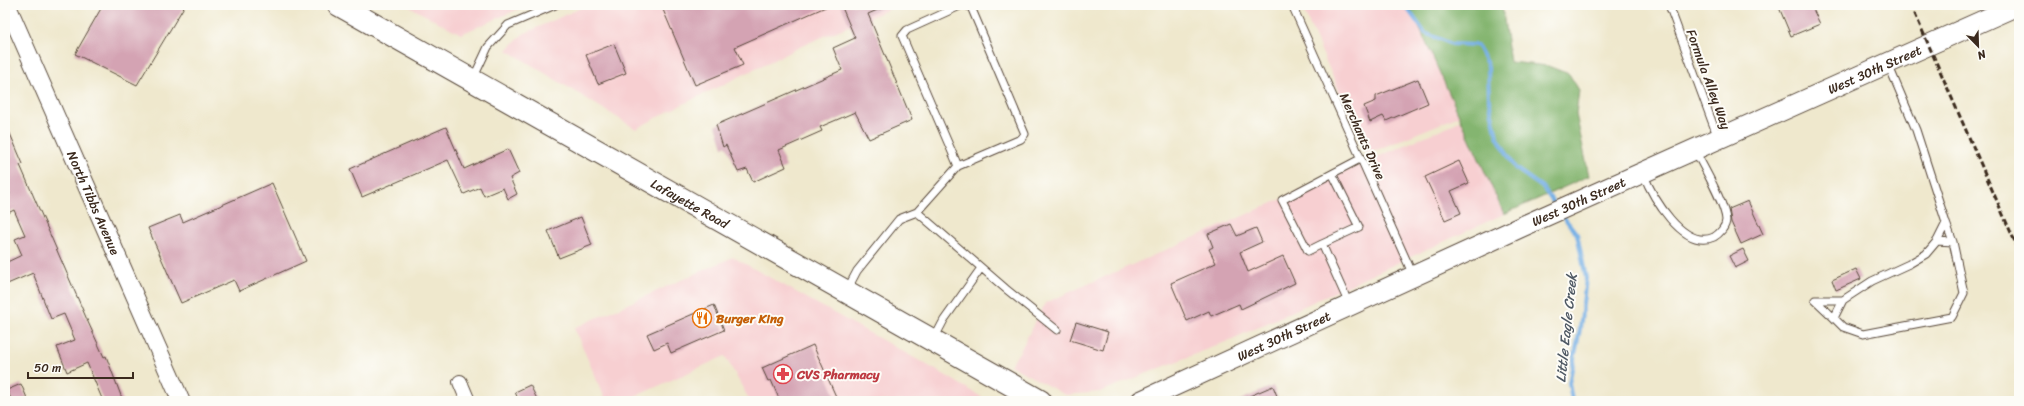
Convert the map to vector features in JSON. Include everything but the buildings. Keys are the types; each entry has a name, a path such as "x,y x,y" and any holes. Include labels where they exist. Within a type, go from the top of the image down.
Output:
{"main road":[{"name":"Lafayette Road","path":"339,5 1040,401"},
{"name":"West 30th Street","path":"1141,401 1521,227 2018,5"}],"street":[{"name":"North Tibbs Avenue","path":"7,5 181,401"},
{"path":"460,382 468,401"}],"lane":[{"path":"473,80 488,47 508,25 555,5"},
{"path":"846,292 857,271 898,219 917,212 958,166 1022,139 1025,134 971,7 963,5 907,30 902,36 958,166"},
{"name":"Merchants Drive","path":"1292,5 1413,276"},
{"name":"Formula Alley Way","path":"1669,5 1718,139"},
{"path":"1843,300 1815,300 1843,327 1863,334 1952,317 1964,293 1953,242 1916,130 1888,64"},
{"path":"1642,173 1658,205 1684,232 1696,239 1708,240 1716,236 1724,228 1726,221 1719,200 1695,150"},
{"path":"1333,175 1359,227 1308,250 1282,200 1333,175 1360,159"},
{"path":"917,212 981,268 1056,330"},
{"path":"1834,318 1843,300 1872,281 1909,264 1926,254 1937,241 1946,223"},
{"path":"1937,241 1953,242"},
{"path":"1322,244 1350,306"},
{"path":"933,341 944,320 981,268"}],"shaded area":[{"path":"406,5 528,5 461,34"},
{"path":"587,5 899,5 806,44 669,111 636,129 507,50 523,34"},
{"path":"1301,5 1409,5 1459,116 1367,154"},
{"path":"1462,120 1504,214 1228,341 1100,392 1065,395 1010,365 1020,351 1045,303"},
{"path":"733,257 945,375 988,401 750,401 725,356 625,401 606,401 574,328"}],"green space":[{"path":"1409,5 1502,5 1510,62 1548,66 1569,74 1579,90 1576,114 1589,176 1504,214"}],"waterway":[{"name":"Little Eagle Creek","path":"1405,5 1425,33 1452,44 1477,45 1488,66 1489,101 1497,136 1515,168 1542,187 1556,206"},
{"name":"Little Eagle Creek","path":"1562,215 1577,234 1586,278 1580,329 1569,383 1572,401"}],"railway":[{"path":"1911,5 2019,251"}],"place":[{"name":"Burger King","path":"702,318"},
{"name":"CVS Pharmacy","path":"783,374"}]}
